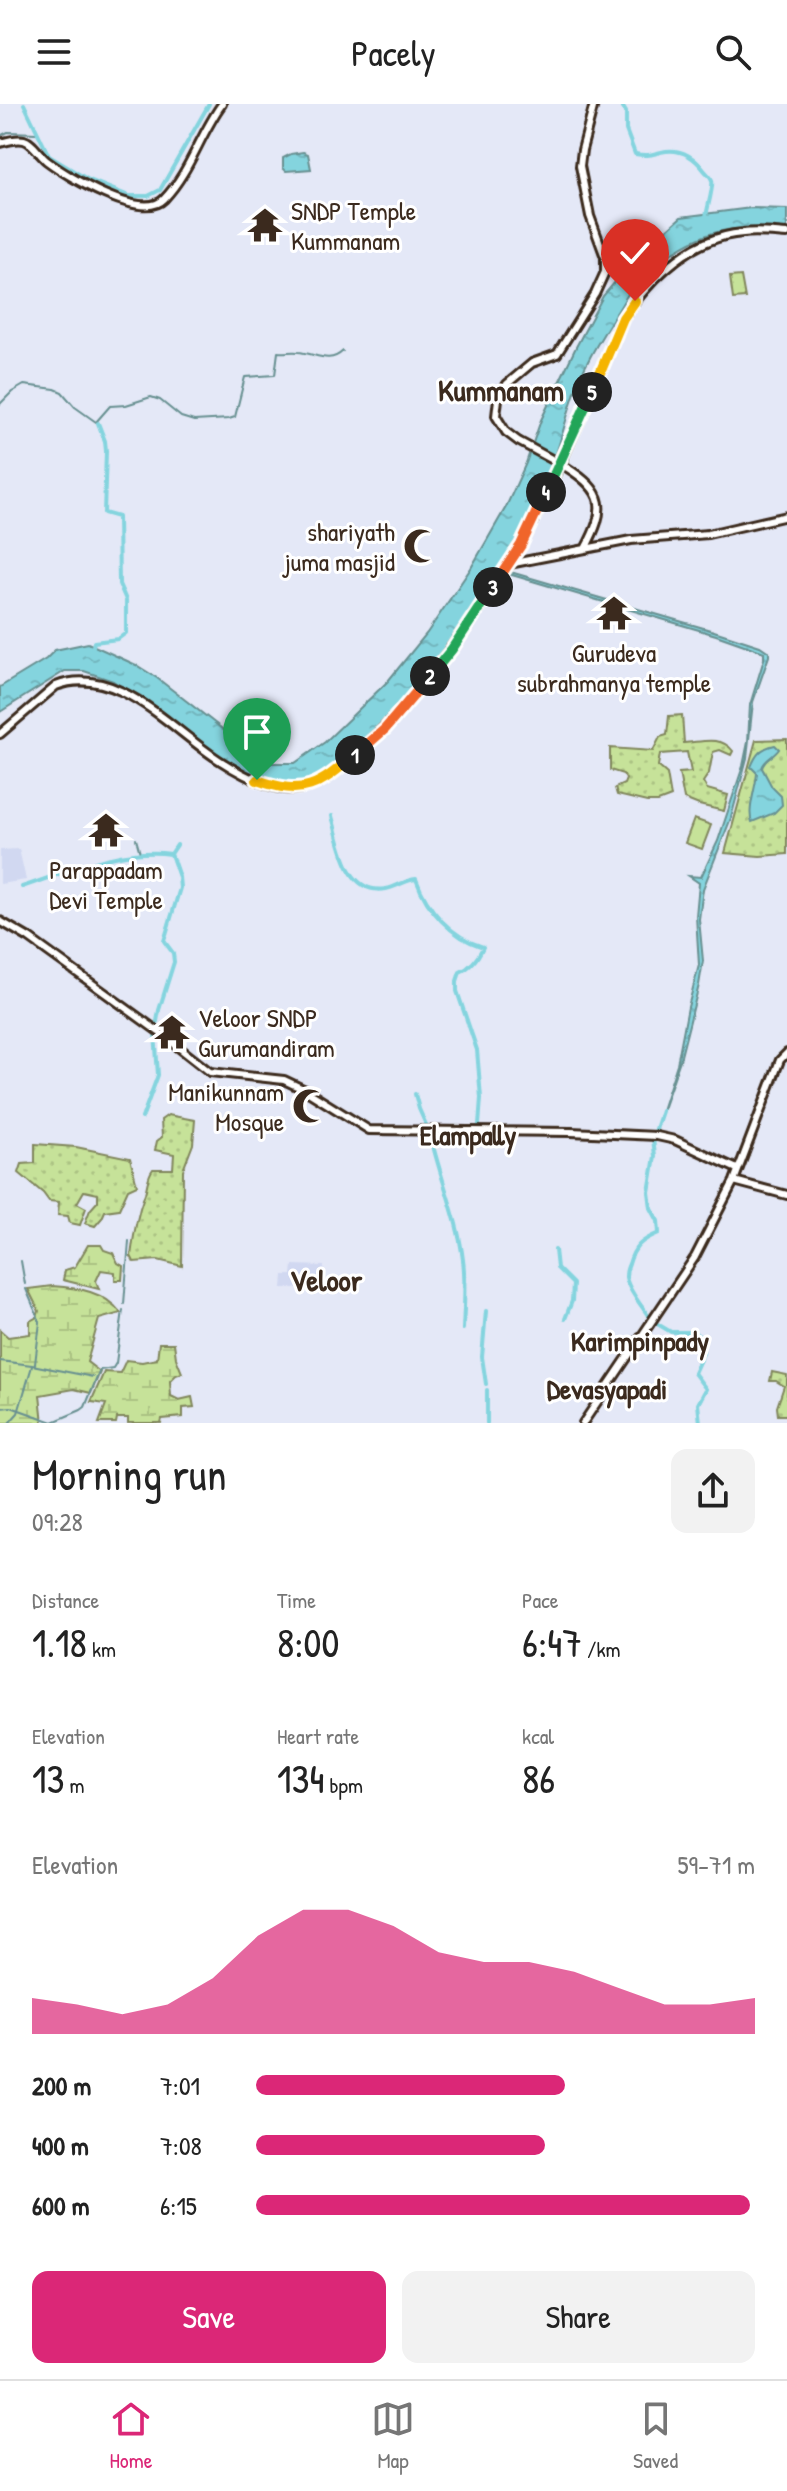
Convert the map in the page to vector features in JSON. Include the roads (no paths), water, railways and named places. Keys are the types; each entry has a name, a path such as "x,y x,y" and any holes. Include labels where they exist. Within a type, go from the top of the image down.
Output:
{"main road":[{"path":"0,143 19,139 28,141 49,162 79,183 121,200 150,206 159,204 175,185 222,104"},
{"path":"585,549 597,520 599,500 593,487 584,478 518,441 506,432 496,416 498,399 507,384 532,363 557,354 595,294 605,272 605,257 590,216 580,166 594,104"},
{"path":"0,734 56,686 66,682 102,682 145,706 215,757 243,773 282,788 305,787 340,768 387,726 452,649 509,564 560,462 623,318 641,294 677,259 711,240 746,232 787,234"},
{"path":"509,564 653,537 708,534 787,516"},
{"path":"0,921 29,938 210,1072 289,1082 369,1130 654,1136 675,1140 737,1169"},
{"path":"583,1423 695,1257 734,1181 775,1073 787,1053"},
{"path":"734,1181 787,1195"}],"water":[{"path":"303,152 308,154 311,169 286,171 283,168 283,158"},
{"path":"751,208 787,209 787,231 734,229 702,237 668,255 632,288 587,364 546,481 483,597 429,673 399,707 316,780 294,788 278,787 262,781 232,765 113,681 84,671 65,671 0,712 0,687 46,659 55,650 88,643 157,678 266,763 295,763 325,742 388,681 427,633 471,568 506,507 541,420 603,296 638,255 681,217"},
{"path":"507,571 714,631 769,652 753,702 747,758 731,818 703,889 699,919 703,961 699,985 680,1060 653,1138 677,1064 699,965 696,916 699,883 689,876 701,877 718,841 743,766 750,705 764,652 505,573"},
{"path":"775,745 779,749 762,768 781,796 782,805 774,813 752,822 751,805 757,773 751,767 760,752"}],"waterway":[{"path":"24,104 49,156 87,179 129,196 148,196 160,190 209,104"},
{"path":"621,104 626,112 626,130 635,154 683,153 697,162 710,177 712,187 706,217"},
{"path":"0,136 8,132 37,133"},
{"path":"0,404 24,385 62,392 75,407 96,422 110,406 126,405 151,397 160,400 181,417 194,421 229,419 235,417 245,377 275,375 278,352 298,352 327,358 343,351"},
{"path":"92,650 94,642 118,639 126,633 126,600 119,584 118,517 104,513 106,451 98,423"},
{"path":"332,816 347,865 362,884 373,889 386,889 416,879 442,921 461,937 483,947 474,962 460,972 457,981 457,991 477,1050 481,1098 479,1125 471,1143"},
{"path":"136,839 140,853"},
{"path":"156,1027 174,962 173,953 164,941 180,888 171,854 177,845"},
{"path":"22,887 115,857 171,854"},
{"path":"142,1118 158,1075 155,1033"},
{"path":"415,1094 427,1127"},
{"path":"649,1317 632,1292 626,1275 636,1248 659,1233 649,1192 655,1156 653,1138 662,1111"},
{"path":"430,1133 461,1244 463,1329"},
{"path":"124,1304 129,1241"},
{"path":"555,1250 557,1268 573,1284 572,1301 565,1319"},
{"path":"21,1261 25,1284"},
{"path":"26,1289 40,1322 35,1364"},
{"path":"0,1408 11,1407 53,1422 85,1407 100,1370 113,1368 116,1363 123,1310"},
{"path":"486,1311 482,1357 486,1384"},
{"path":"654,1322 671,1332 694,1332 703,1339 703,1353 694,1373 706,1389 698,1404 700,1423"},
{"path":"0,1361 93,1377"},
{"path":"9,1423 18,1413 32,1366"},
{"path":"487,1390 487,1423"}],"place":[{"name":"SNDP Temple Kummanam","path":"265,225"},
{"name":"shariyath juma masjid","path":"421,546"},
{"name":"Gurudeva subrahmanya temple","path":"614,613"},
{"name":"Parappadam Devi Temple","path":"106,830"},
{"name":"Veloor SNDP Gurumandiram","path":"172,1032"},
{"name":"Manikunnam Mosque","path":"310,1106"}],"district":[{"name":"Kummanam","path":"501,390"},
{"name":"Elampally","path":"468,1135"},
{"name":"Veloor","path":"326,1280"},
{"name":"Karimpinpady","path":"640,1341"},
{"name":"Devasyapadi","path":"607,1389"}]}
